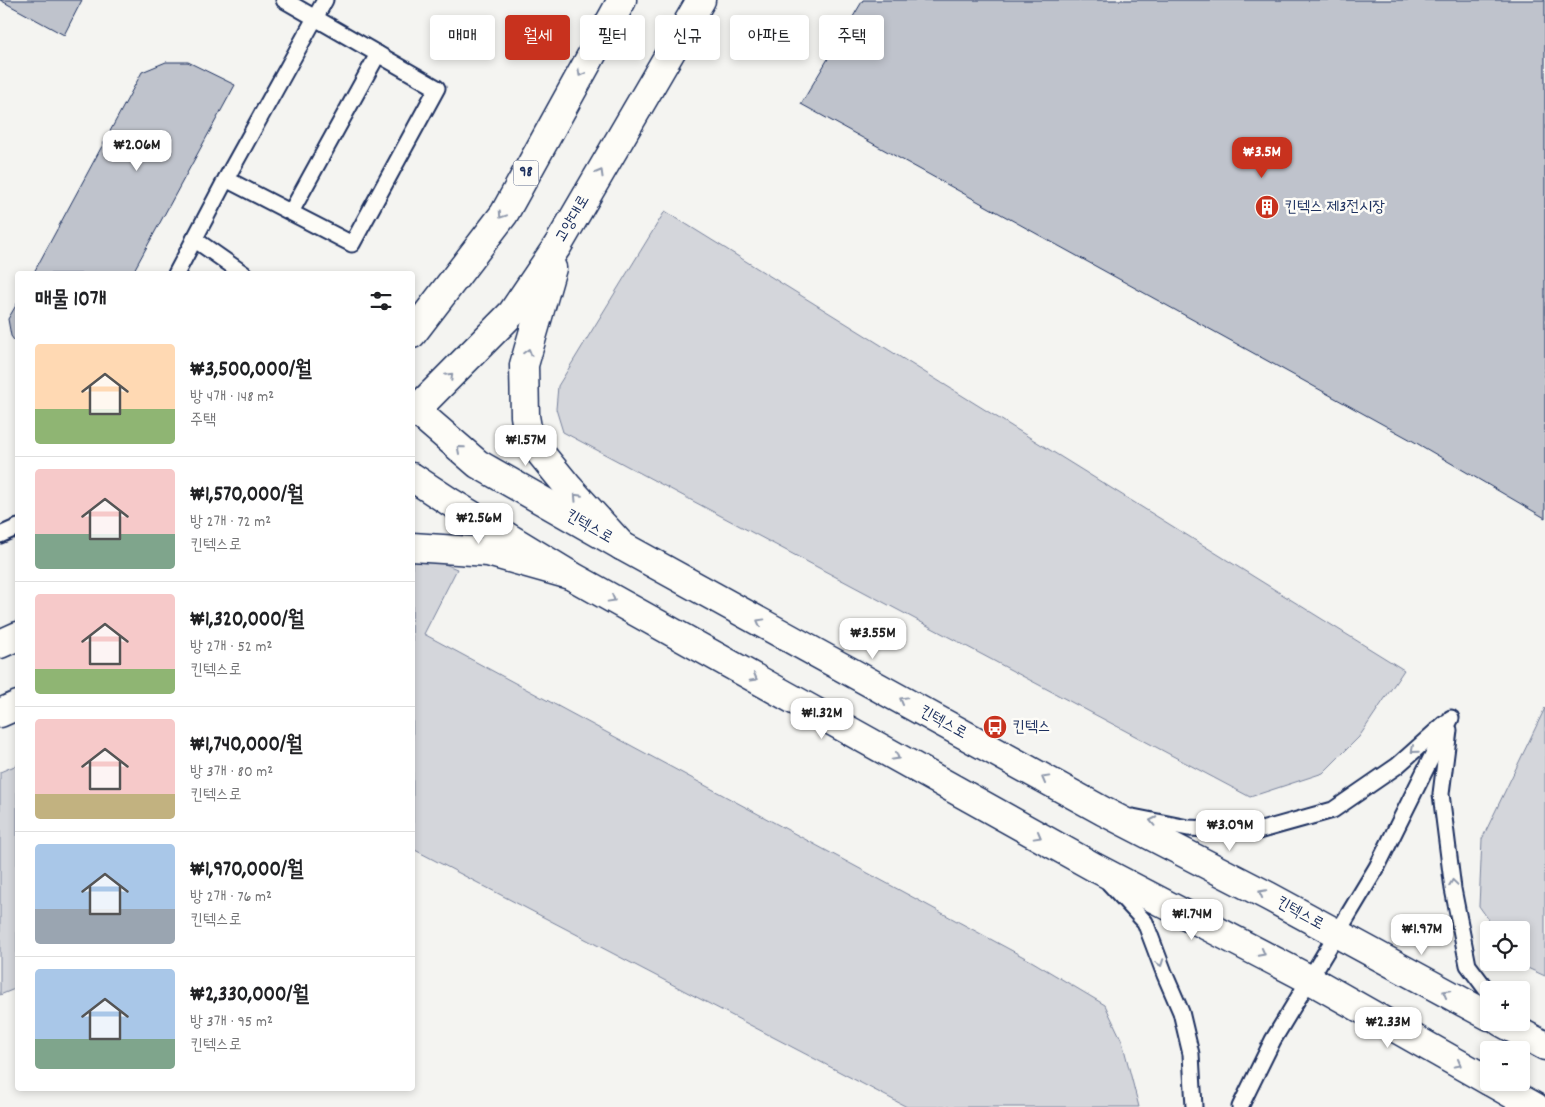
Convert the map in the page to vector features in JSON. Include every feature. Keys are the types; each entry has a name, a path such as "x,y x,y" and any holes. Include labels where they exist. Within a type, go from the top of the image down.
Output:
{"main road":[{"name":"98","path":"415,330 504,214 622,0"},
{"name":"고양대로","path":"415,409 512,314 558,245 701,0"},
{"path":"558,245 524,364 527,428 533,444 569,488 622,546"},
{"name":"킨텍스로","path":"415,411 478,464 622,546 1103,811 1480,1011"},
{"path":"415,479 570,575 1094,867 1309,979 1480,1076"},
{"path":"415,547 488,552 570,575"},
{"path":"0,644 15,637"},
{"path":"0,713 15,706"},
{"path":"1519,1031 1545,1046"},
{"path":"1506,1091 1535,1107"}],"lane":[{"path":"226,179 352,244 437,88 284,0"},
{"path":"178,271 325,0"},
{"path":"291,212 378,54"},
{"path":"194,239 240,271"},
{"path":"0,536 15,528"},
{"path":"1103,811 1188,828 1258,831 1333,810 1397,766 1451,718"},
{"path":"1240,1107 1273,1040 1377,868 1451,718"},
{"path":"1451,718 1441,794 1453,889 1468,965 1480,982"},
{"path":"1094,867 1145,922 1164,975 1181,1012 1191,1054 1194,1107"}],"shaded area":[{"path":"665,211 1404,670 1359,737 1323,773 1250,797 563,432 556,409 558,386"},
{"path":"415,552 457,569 424,634 1033,962 1105,1005 1122,1041 1139,1107 907,1107 415,850"},
{"path":"1545,708 1545,976 1530,969 1530,921 1490,921 1479,906 1482,839"},
{"path":"15,766 15,989 0,995 0,772"}],"building":[{"path":"0,0 82,0 64,35"},
{"name":"킨텍스 제3전시장","path":"863,0 1545,0 1545,518 1413,441 801,104 827,60 884,60 884,15 854,15"},
{"path":"166,62 188,62 235,85 134,271 35,271 142,72"},
{"path":"15,307 15,342 11,336 8,319"}],"place":[{"name":"킨텍스 제3전시장","path":"1267,207"},
{"name":"킨텍스","path":"995,727"}]}
